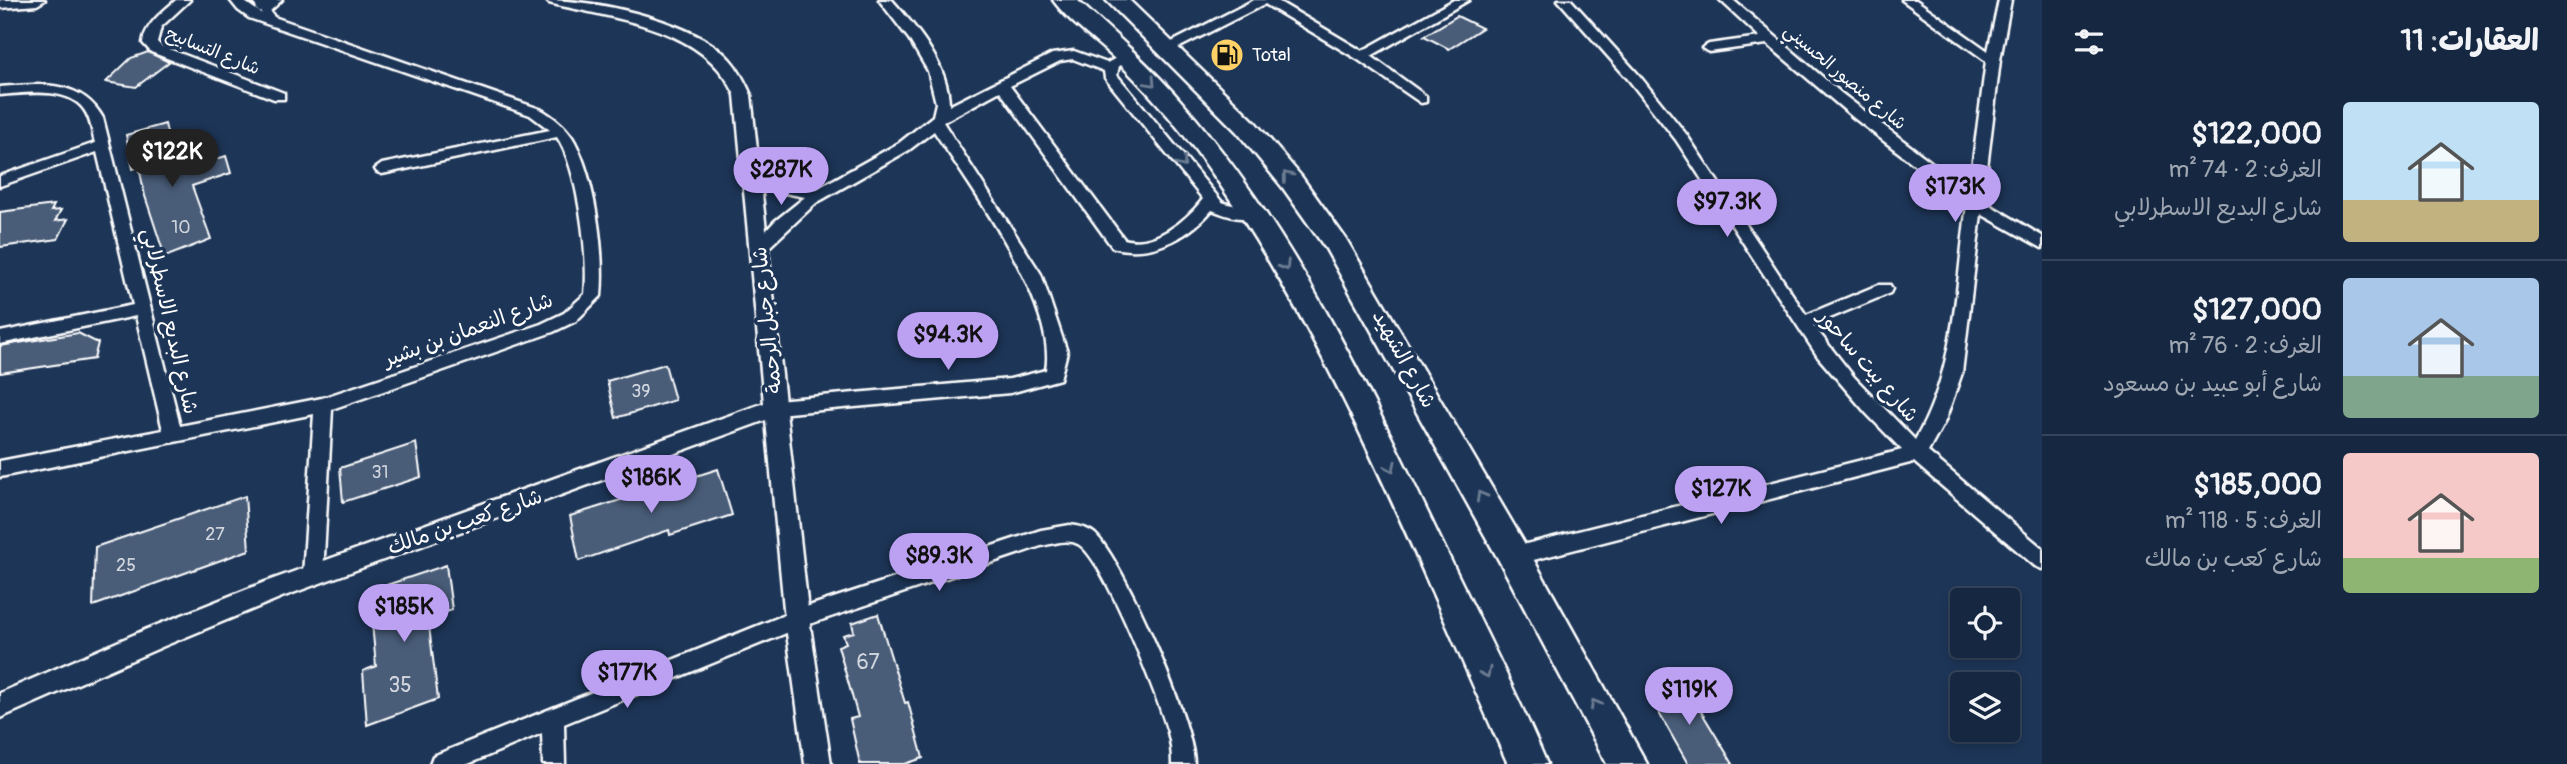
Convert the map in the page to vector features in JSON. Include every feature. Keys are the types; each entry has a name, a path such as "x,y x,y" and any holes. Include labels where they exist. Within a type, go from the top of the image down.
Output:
{"highway":[{"path":"1064,0 1119,63 1191,127 1250,212 1311,309 1352,384 1528,764"},
{"name":"شارع الشهيد","path":"1117,0 1222,101 1269,153 1337,245 1514,556 1628,764"}],"street":[{"path":"10,2 37,0"},
{"name":"شارع التسابيح","path":"184,0 155,27 149,36 150,43 156,49 279,96"},
{"name":"شارع النعمان بن بشير","path":"0,470 323,405 547,328 570,317 588,302 594,291 589,227 579,173 568,144 560,132 535,112 266,7 257,18 236,0"},
{"name":"شارع جبل الرحمة","path":"554,0 667,30 713,52 736,79 743,95 797,619 818,764"},
{"path":"777,407 1010,386 1035,382 1054,374 1059,352 1033,274 938,119 943,96 940,83 913,37 885,0"},
{"path":"1167,48 1265,0 1362,56 1421,99"},
{"path":"1362,56 1463,0"},
{"name":"شارع بيت ساحور","path":"1564,0 1645,89 1696,157 1802,323 1849,382 1917,454 2042,560"},
{"name":"شارع منصور الحسيني","path":"1726,0 1845,105 1976,205 2042,243"},
{"path":"1908,0 1993,60"},
{"path":"1514,556 1917,454 1936,421 1953,373 1993,60 2005,0"},
{"path":"1709,48 1769,40"},
{"path":"759,247 818,194 924,133 938,119 1065,55 1119,63 1114,80 1211,200 1226,210 1250,212"},
{"path":"1002,85 1118,243 1139,248 1164,238 1196,219 1211,200"},
{"name":"شارع البديع الاسطرلابي","path":"0,90 58,92 81,99 90,106 96,118 122,219 141,309 173,435"},
{"path":"382,169 560,132"},
{"path":"0,181 103,145"},
{"path":"751,182 818,194"},
{"path":"1802,323 1884,289"},
{"path":"0,338 141,309"},
{"path":"313,575 323,405"},
{"name":"شارع كعب بن مالك","path":"0,705 164,633 313,575 642,460 777,407"},
{"path":"441,764 797,619 1041,538 1072,533 1087,539 1112,574 1176,720 1184,752 1183,764"},
{"path":"553,717 554,764"}],"building":[{"path":"1457,16 1482,28 1449,49 1424,36"},
{"path":"148,52 169,62 136,87 106,82 131,58"},
{"path":"165,124 176,172 226,156 231,173 192,186 211,239 165,257 145,196 139,167 133,169 126,135"},
{"path":"54,205 51,211 61,210 55,221 68,219 58,239 0,247 0,212"},
{"path":"78,333 98,343 94,359 0,373 0,346"},
{"path":"665,364 675,400 616,418 607,381"},
{"path":"416,443 421,477 343,502 340,468"},
{"path":"718,469 732,515 670,535 669,530 579,561 570,516"},
{"path":"245,496 249,550 93,606 95,547"},
{"path":"446,565 452,610 428,618 438,699 367,725 363,671 376,666 369,591"},
{"path":"878,614 905,703 908,702 923,758 905,764 860,764 850,719 858,717 838,646 846,643 843,635 854,632 852,623"},
{"path":"1685,685 1733,764 1688,764 1647,692"}],"place":[{"name":"Total","path":"1227,55"}]}
